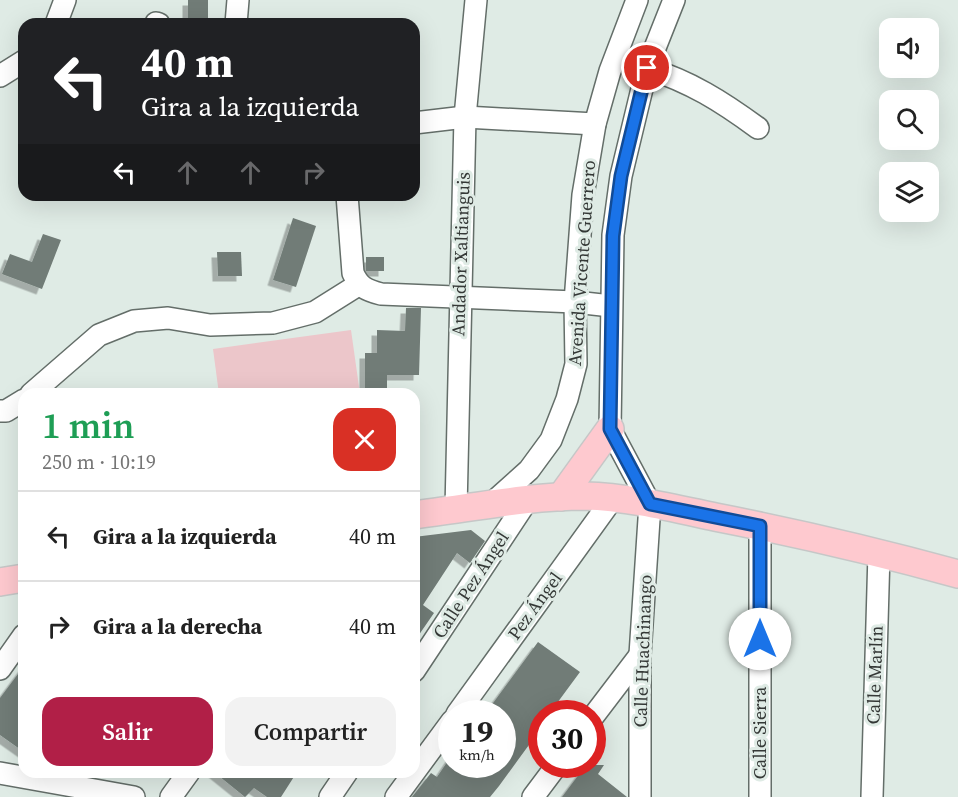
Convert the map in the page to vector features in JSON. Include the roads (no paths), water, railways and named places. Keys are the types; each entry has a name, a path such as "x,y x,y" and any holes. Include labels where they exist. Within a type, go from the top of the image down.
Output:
{"main road":[{"path":"561,497 610,429"},
{"path":"420,514 528,499 613,498 760,526 958,574"},
{"path":"0,582 18,579"}],"street":[{"path":"58,18 65,0"},
{"path":"236,18 238,0"},
{"name":"Andador Xaltianguis","path":"456,509 465,117 476,0"},
{"name":"Avenida Vicente Guerrero","path":"490,505 529,470 551,440 567,399 576,364 575,302 583,195 595,124 610,71 638,0"},
{"name":"Avenida Vicente Guerrero","path":"650,504 610,429 610,306 613,236 621,176 647,68 674,0"},
{"path":"0,76 18,65"},
{"path":"647,68 682,80 729,107 758,128"},
{"path":"420,122 465,117 595,124"},
{"path":"347,201 353,273 358,285 381,294 575,302 610,306"},
{"path":"38,388 99,335 134,321 168,318 210,325 273,323 315,312 358,285"},
{"path":"0,411 6,411 18,404"},
{"name":"Pez Ángel","path":"466,700 613,498"},
{"name":"Calle Pez Ángel","path":"420,662 528,499"},
{"name":"Calle Huachinango","path":"640,797 640,655 650,504"},
{"name":"Calle Sierra","path":"760,526 760,797"},
{"name":"Calle Marlín","path":"872,797 879,553"},
{"path":"0,669 18,644"},
{"path":"606,700 640,655"},
{"path":"420,764 438,740"},
{"path":"0,773 18,774"},
{"path":"54,778 134,797"},
{"path":"171,797 185,778"},
{"path":"330,797 343,778"},
{"path":"396,797 410,778"},
{"path":"533,797 547,778"}]}
